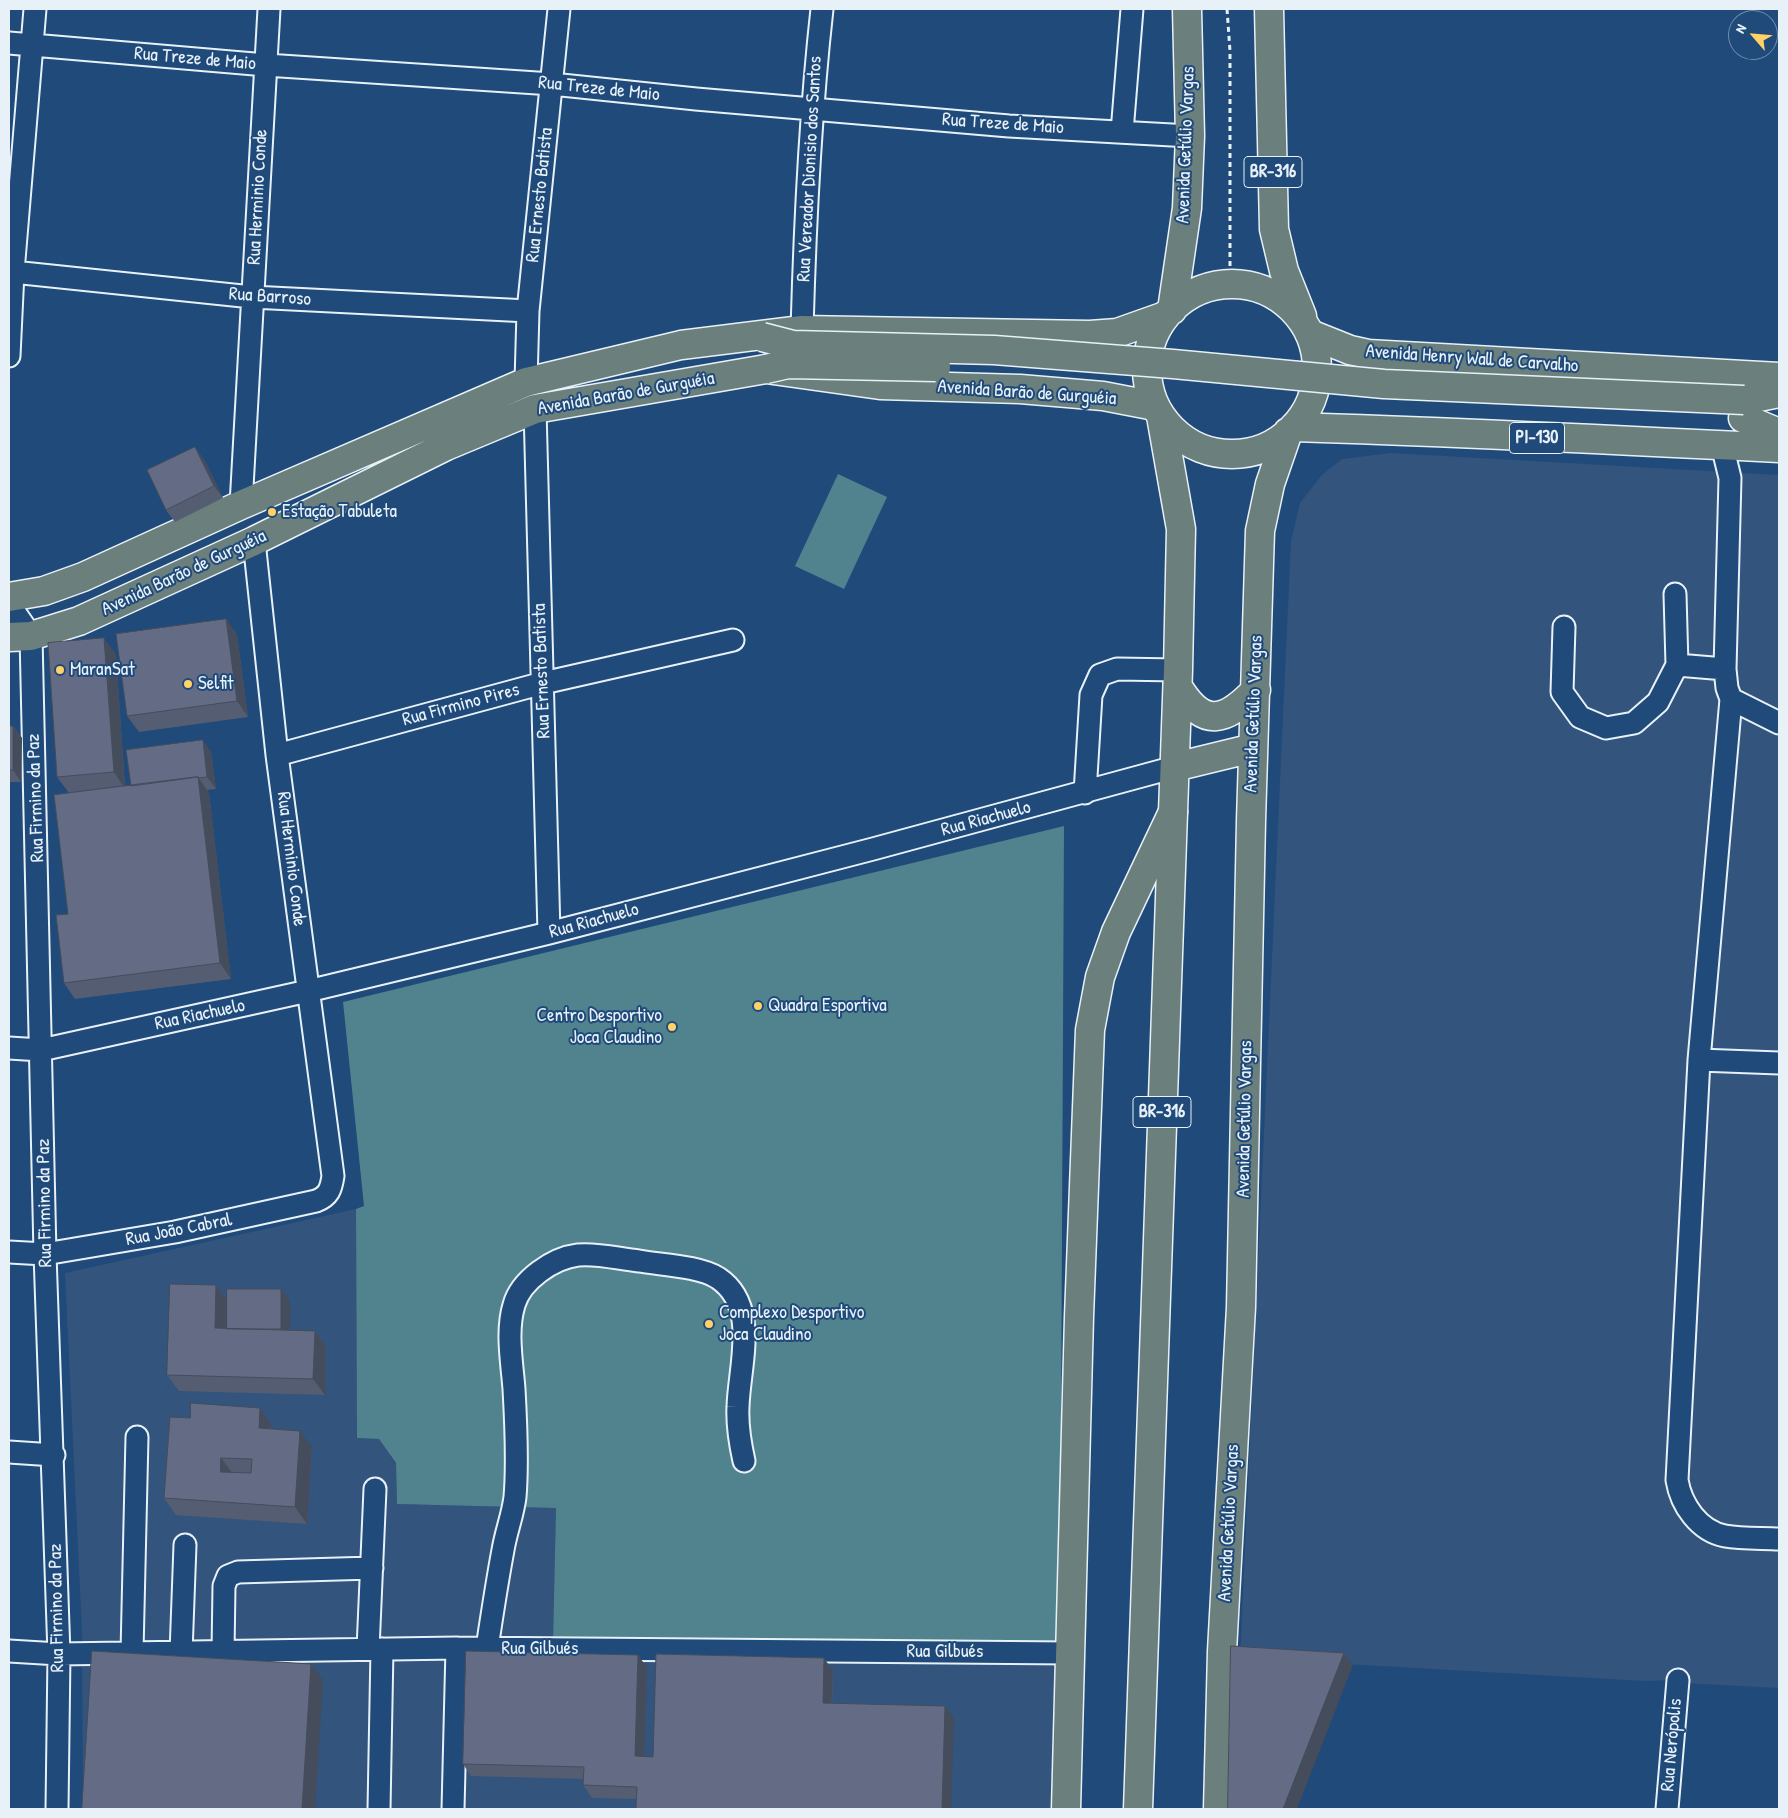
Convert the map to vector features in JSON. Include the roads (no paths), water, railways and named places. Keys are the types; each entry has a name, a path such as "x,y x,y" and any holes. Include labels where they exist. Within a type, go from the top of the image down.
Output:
{"main road":[{"name":"Avenida Getúlio Vargas","path":"1138,1809 1178,679 1181,529 1158,411 1149,391 1147,359 1156,329 1176,306 1187,208 1190,136 1188,9"},
{"name":"Avenida Getúlio Vargas","path":"1218,1809 1222,1651 1241,1307 1253,748 1260,531 1270,484 1291,429 1308,406 1316,383 1317,358 1309,332 1284,271 1274,229 1270,9"},
{"name":"BR-316","path":"1176,306 1221,283 1254,286 1269,291 1294,309 1309,332"},
{"name":"Avenida Barão de Gurguéia","path":"9,597 44,591 83,577 241,504 526,382 681,345 762,337 802,330 1090,335 1117,333 1176,306"},
{"name":"Avenida Henry Wall de Carvalho","path":"1309,332 1350,350 1368,354 1779,377"},
{"path":"762,337 793,345 994,350 1173,364 1384,384 1744,409 1779,433"},
{"path":"766,369 788,364 983,368 1304,393 1744,409 1779,393"},
{"name":"Avenida Barão de Gurguéia","path":"20,637 79,622 254,541 446,446 535,409 766,369 880,384 1020,389 1103,396 1158,411"},
{"name":"BR-316","path":"1158,411 1167,425 1184,440 1209,451 1236,454 1264,448 1291,429"},
{"name":"PI-130","path":"1291,429 1362,428 1530,438 1779,448"},
{"path":"1178,679 1194,709 1213,716 1228,714 1236,710 1256,690"},
{"path":"1175,767 1253,748"},
{"name":"Avenida Getúlio Vargas","path":"1066,1809 1079,1317 1090,1030 1100,977 1116,932 1172,812"}],"street":[{"path":"9,356 13,272 35,9"},
{"name":"Rua Herminio Conde","path":"241,504 268,9"},
{"name":"Rua Ernesto Batista","path":"526,382 528,311 559,9"},
{"name":"Rua Vereador Dionisio dos Santos","path":"802,330 804,224 811,107 822,9"},
{"path":"1122,132 1132,9"},
{"name":"Rua Treze de Maio","path":"9,43 266,65 552,84 696,99 811,107 1009,126 1190,136"},
{"name":"Rua Barroso","path":"13,272 252,297 528,311"},
{"name":"Rua Ernesto Batista","path":"535,409 549,933"},
{"path":"1722,445 1730,478 1725,668 1727,688 1731,699 1699,1060 1677,1480 1678,1490 1686,1508 1696,1519 1723,1536 1779,1539"},
{"name":"Rua Herminio Conde","path":"254,541 277,755 333,1176"},
{"path":"1564,627 1562,692 1580,718 1606,728 1634,723 1658,702 1677,665 1674,594"},
{"path":"9,604 20,637"},
{"name":"Rua Firmino da Paz","path":"20,637 41,1050 46,1254 54,1455 58,1654 57,1809"},
{"name":"Rua Firmino Pires","path":"277,755 543,682 733,640"},
{"path":"1677,665 1725,668"},
{"path":"1085,793 1091,695 1100,676 1117,669 1178,679"},
{"path":"1731,699 1779,724"},
{"name":"Rua Riachuelo","path":"9,1048 41,1050 308,991 549,933 1085,793 1175,767"},
{"path":"1699,1060 1779,1063"},
{"name":"Rua João Cabral","path":"9,1252 46,1254 175,1232 316,1201 329,1192 333,1176"},
{"path":"486,1648 502,1554 514,1498 515,1406 510,1323 514,1304 521,1291 538,1273 561,1259 578,1255 595,1255 674,1266 706,1273 718,1278 737,1298 744,1322 738,1410 739,1437 744,1461"},
{"path":"132,1652 137,1437"},
{"path":"9,1452 54,1455"},
{"path":"375,1489 372,1568 379,1809"},
{"path":"181,1653 185,1545"},
{"path":"223,1652 224,1586 228,1576 238,1572 372,1568"},
{"path":"453,1809 457,1648"},
{"name":"Rua Gilbués","path":"9,1651 58,1654 486,1648 1071,1653"},
{"name":"Rua Nerópolis","path":"1667,1809 1678,1680"}],"place":[{"name":"Estação Tabuleta","path":"272,512"},
{"name":"MaranSat","path":"60,670"},
{"name":"Selfit","path":"188,684"},
{"name":"Quadra Esportiva","path":"758,1006"},
{"name":"Centro Desportivo Joca Claudino","path":"672,1027"},
{"name":"Complexo Desportivo Joca Claudino","path":"709,1324"}]}
